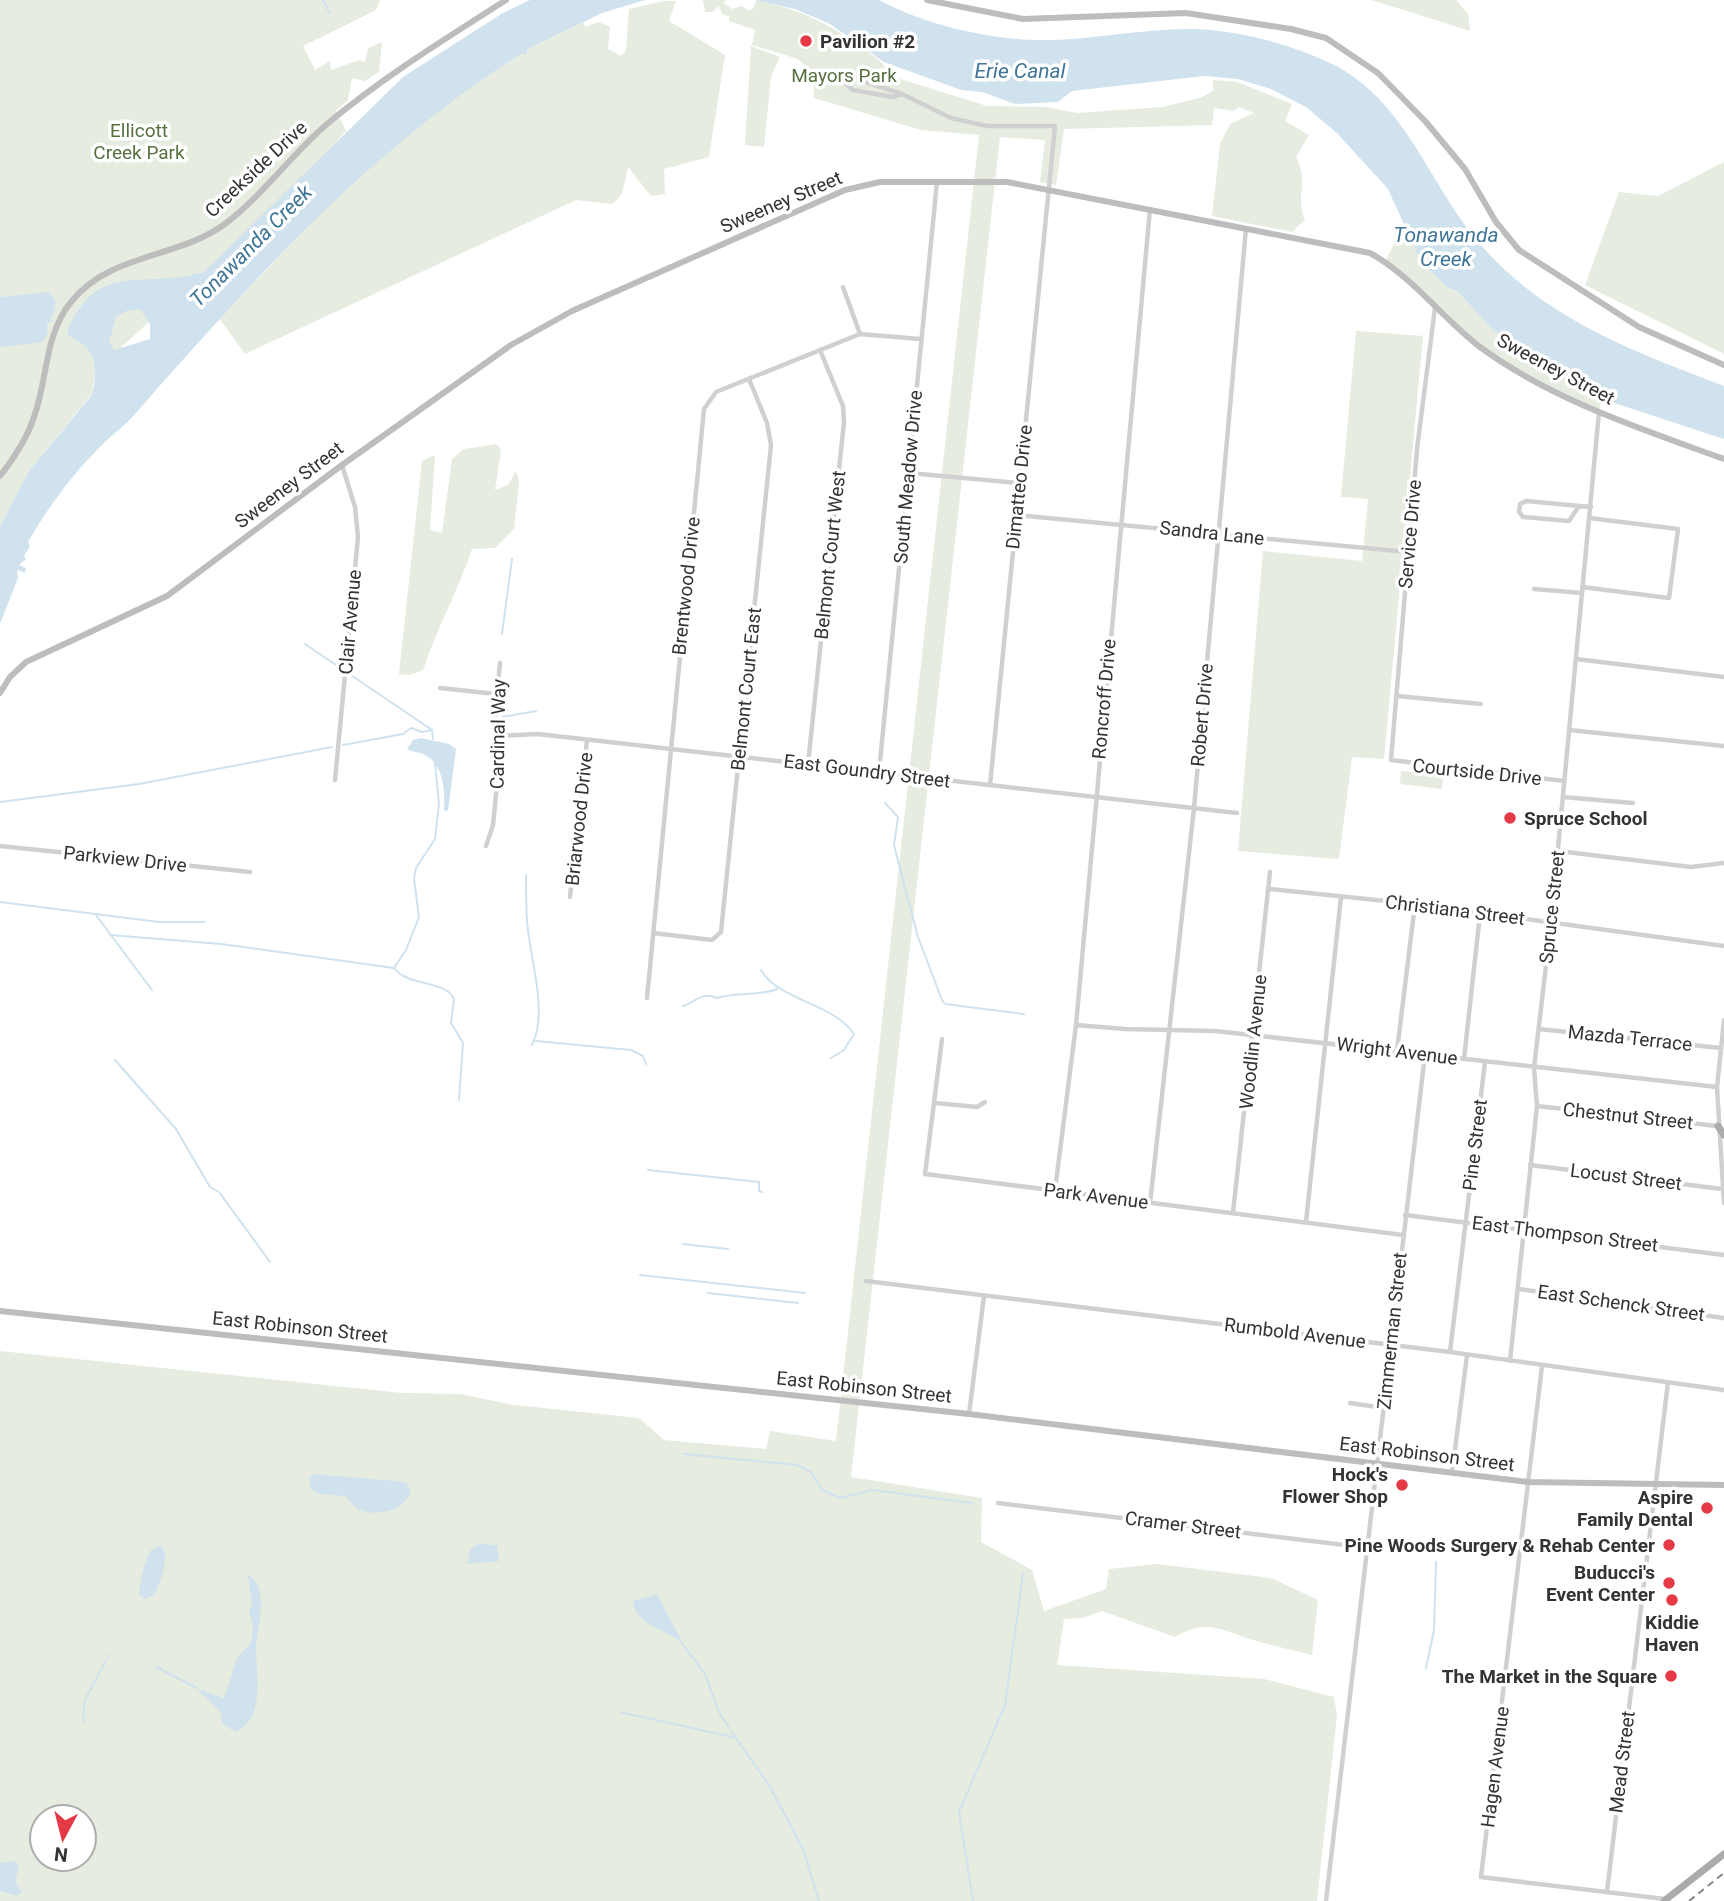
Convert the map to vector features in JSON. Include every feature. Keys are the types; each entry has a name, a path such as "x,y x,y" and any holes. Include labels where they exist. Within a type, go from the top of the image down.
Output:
{"main road":[{"path":"1718,1126 1724,1136"},
{"path":"1665,1900 1724,1854"}],"street":[{"name":"Creekside Drive","path":"0,476 29,431 53,337 65,310 81,290 118,266 186,244 224,224 326,125 393,74 506,0"},
{"path":"927,0 954,3 1023,19 1186,13 1292,29 1331,41 1378,74 1426,122 1465,169 1496,222 1519,250 1639,327 1724,365"},
{"path":"854,78 902,94 893,97 853,90 843,82 854,78"},
{"name":"Dimatteo Drive","path":"902,94 951,118 987,127 1055,126 990,785"},
{"name":"South Meadow Drive","path":"879,772 937,181"},
{"name":"Sweeney Street","path":"0,693 10,677 26,662 167,596 342,465 511,345 572,311 845,190 880,182 1007,182 1370,253 1385,261 1435,308 1506,365 1599,411 1724,459"},
{"name":"Roncroff Drive","path":"1055,1190 1076,1024 1150,208"},
{"name":"Robert Drive","path":"1150,1203 1194,808 1246,227"},
{"path":"843,287 860,334"},
{"name":"Service Drive","path":"1391,760 1408,552 1435,308"},
{"name":"Brentwood Drive","path":"646,998 704,408 716,392 860,334 920,339"},
{"name":"Belmont Court West","path":"808,764 844,422 842,406 820,350"},
{"name":"Belmont Court East","path":"653,933 712,940 721,932 771,446 767,423 749,379"},
{"name":"Spruce Street","path":"1510,1361 1537,1106 1534,1068 1551,923 1599,411"},
{"name":"Clair Avenue","path":"335,780 358,537 355,507 342,465"},
{"path":"909,472 1019,483"},
{"path":"1578,506 1569,521 1523,517 1519,512 1520,504 1526,500 1591,507"},
{"name":"Sandra Lane","path":"1016,515 1408,552"},
{"path":"1582,587 1669,598 1678,529 1590,519"},
{"path":"1534,589 1582,593"},
{"path":"1576,659 1724,677"},
{"name":"Cardinal Way","path":"486,846 493,825 500,754 496,694 500,663"},
{"path":"440,688 496,694"},
{"path":"1396,695 1481,704"},
{"path":"1569,730 1724,746"},
{"name":"East Goundry Street","path":"497,736 530,733 1237,813"},
{"name":"Briarwood Drive","path":"570,897 587,740"},
{"name":"Courtside Drive","path":"1391,760 1564,781"},
{"path":"1563,797 1633,803"},
{"name":"Parkview Drive","path":"0,846 250,872"},
{"path":"1558,850 1691,867 1724,863"},
{"name":"Woodlin Avenue","path":"1233,1213 1255,1036 1270,872"},
{"name":"Christiana Street","path":"1269,889 1415,904 1724,946"},
{"path":"1306,1222 1341,897"},
{"path":"1397,1051 1415,904"},
{"path":"1464,1059 1480,914"},
{"path":"1724,1020 1717,1087 1724,1203"},
{"name":"Wright Avenue","path":"1076,1024 1326,1042 1717,1087"},
{"name":"Mazda Terrace","path":"1539,1028 1721,1048"},
{"name":"Park Avenue","path":"942,1039 925,1174 1403,1235"},
{"name":"Zimmerman Street","path":"1326,1901 1426,1054"},
{"name":"Pine Street","path":"1450,1352 1485,1062"},
{"path":"934,1103 977,1107 985,1102"},
{"name":"Chestnut Street","path":"1537,1106 1718,1126"},
{"name":"Locust Street","path":"1530,1165 1722,1189"},
{"name":"East Thompson Street","path":"1405,1215 1724,1255"},
{"name":"Rumbold Avenue","path":"866,1281 1450,1352 1724,1390"},
{"name":"East Schenck Street","path":"1519,1289 1724,1318"},
{"path":"969,1414 984,1296"},
{"name":"East Robinson Street","path":"0,1311 969,1414 1528,1482 1724,1485"},
{"path":"1452,1473 1467,1355"},
{"name":"Hagen Avenue","path":"1542,1366 1481,1877 1607,1892"},
{"name":"Mead Street","path":"1607,1892 1668,1382"},
{"path":"1350,1403 1384,1408"},
{"name":"Cramer Street","path":"998,1503 1369,1548"},
{"path":"1607,1892 1665,1900"}],"green space":[{"name":"Ellicott Creek Park","path":"0,0 380,0 376,10 303,46 315,70 330,61 331,70 359,60 365,62 368,48 382,42 379,72 365,81 352,78 348,100 336,111 346,131 306,175 96,370 91,395 29,471 0,526"},
{"name":"Mayors Park","path":"703,0 725,0 724,3 732,9 742,6 752,10 757,0 786,8 824,23 848,38 878,59 891,76 987,106 1046,107 1077,113 1162,107 1200,98 1213,91 1213,80 1237,82 1292,104 1285,121 1309,135 1296,157 1302,174 1301,203 1305,220 1292,232 1212,216 1220,144 1230,124 1254,113 1239,107 1234,111 1214,108 1212,125 1064,129 1056,185 1040,182 1045,140 1000,137 851,1477 982,1498 981,1542 1032,1570 1044,1611 1106,1589 1109,1569 1157,1564 1271,1578 1318,1600 1312,1655 1214,1628 1196,1628 1175,1637 1102,1611 1083,1618 1064,1619 1057,1665 1264,1679 1334,1697 1337,1715 1317,1901 0,1901 0,1351 402,1393 460,1394 514,1405 639,1418 664,1440 766,1449 770,1431 836,1441 979,135 921,130 814,98 813,73 798,59 752,45 755,30 729,21 729,16 723,15 718,6 713,12 705,12"},
{"path":"1372,0 1456,0 1468,14 1470,31"},
{"path":"676,1 669,21 725,55 709,157 664,169 665,194 651,196 628,167 622,194 613,204 576,200 245,354 219,318 335,198 378,158 448,103 496,70 521,54 526,55 528,49 584,22 585,27 599,22 610,27 608,49 621,56 626,50 629,9"},
{"path":"751,46 780,57 771,76 764,147 745,145"},
{"path":"1724,162 1724,354 1585,285 1619,192 1658,196"},
{"path":"1409,233 1421,262 1448,288 1457,291 1492,329 1542,367 1581,385 1602,399 1599,411 1506,365 1443,315 1385,262 1394,244"},
{"path":"1356,331 1423,336 1384,759 1352,757 1339,859 1238,851 1263,551 1362,561 1368,499 1341,497"},
{"path":"497,444 501,450 495,490 508,485 516,471 519,482 514,529 495,548 472,549 423,670 410,675 399,674 422,461 435,455 430,530 442,533 452,459 464,449"},
{"path":"1401,771 1443,775 1442,789 1400,784"}],"water":[{"name":"Tonawanda Creek","path":"530,0 645,0 602,13 528,49 526,55 521,54 466,91 413,132 315,220 223,315 62,490 28,542 30,546 24,556 26,559 19,565 26,568 25,573 17,570 18,578 0,624 0,526 29,471 91,396 93,390 93,357 85,346 67,333 79,310 92,295 106,286 122,281 181,277 204,272 403,77 501,14","holes":["140,309 150,324 150,339 114,350 109,342 116,317 126,311"]},
{"path":"755,0 879,0 915,16 955,29 1017,39 1076,39 1175,29 1212,30 1265,40 1300,50 1332,64 1358,80 1380,100 1415,146 1446,197 1481,245 1506,271 1534,294 1562,313 1624,346 1724,386 1724,439 1602,399 1581,385 1542,367 1492,329 1457,291 1448,288 1421,262 1388,189 1337,133 1306,107 1271,89 1238,79 1204,76 1072,91 1058,102 1015,104 982,92 961,90 884,62 830,24 795,9"},
{"path":"49,292 56,302 53,307 56,309 51,318 53,321 47,323 48,333 42,342 0,347 0,297"},
{"path":"421,738 449,744 456,749 448,811 444,810 442,778 435,764 423,754 407,749 413,740"},
{"path":"313,1474 406,1482 411,1490 408,1497 397,1507 383,1512 367,1512 357,1509 344,1496 311,1490 309,1478"},
{"path":"478,1544 497,1545 499,1561 467,1564 470,1550"},
{"path":"161,1545 165,1563 161,1577 154,1595 144,1599 139,1594 144,1566 151,1550"},
{"path":"248,1575 259,1588 261,1598 256,1647 257,1695 251,1717 245,1726 235,1732 222,1723 220,1711 197,1689 224,1698 237,1658 251,1643 253,1626 249,1610 252,1605"},
{"path":"657,1594 681,1642 645,1621 635,1609 633,1601"},
{"path":"15,1861 19,1867 15,1881 22,1892 17,1896 0,1891 0,1863"}],"waterway":[{"path":"323,0 330,13"},
{"path":"502,634 512,559"},
{"path":"305,644 432,730 422,732 411,728 403,734 343,745"},
{"path":"502,717 536,711"},
{"path":"432,730 433,739"},
{"path":"0,802 139,784 332,747"},
{"path":"394,968 406,950 419,917 414,878 416,868 435,839 439,804 435,762"},
{"path":"885,803 898,817 894,845 918,937 942,1000 945,1004 1024,1014"},
{"path":"526,875 528,934 537,983 539,1016 532,1045"},
{"path":"0,902 159,922 204,922"},
{"path":"96,915 152,990"},
{"path":"110,935 221,944 394,968 408,978 443,989 454,999 451,1023 463,1043 459,1100"},
{"path":"761,970 780,989 833,1015 854,1034 844,1050 831,1058"},
{"path":"683,1006 703,996 717,998 777,989"},
{"path":"536,1041 631,1050 643,1056 646,1064"},
{"path":"115,1060 176,1129 210,1187 219,1192 270,1262"},
{"path":"648,1170 759,1182 759,1191 762,1192"},
{"path":"683,1244 728,1249"},
{"path":"640,1275 805,1293"},
{"path":"708,1293 798,1303"},
{"path":"684,1454 797,1465 811,1472 822,1490 840,1498 873,1490 972,1503"},
{"path":"1426,1668 1434,1630 1436,1562"},
{"path":"973,1901 959,1812 1005,1705 1023,1574"},
{"path":"681,1642 705,1674 719,1712 729,1728"},
{"path":"86,1698 105,1662"},
{"path":"156,1667 197,1688"},
{"path":"83,1722 85,1701"},
{"path":"620,1712 732,1737"},
{"path":"731,1731 769,1785 803,1849 819,1901"}],"railway":[{"path":"1689,1901 1724,1873"}],"place":[{"name":"Pavilion #2","path":"806,41"},
{"name":"Spruce School","path":"1510,818"},
{"name":"Hock's Flower Shop","path":"1402,1485"},
{"name":"Aspire Family Dental","path":"1707,1508"},
{"name":"Pine Woods Surgery & Rehab Center","path":"1669,1545"},
{"name":"Buducci's Event Center","path":"1669,1583"},
{"name":"Kiddie Haven","path":"1672,1600"},
{"name":"The Market in the Square","path":"1671,1676"}],"water label":[{"name":"Erie Canal","path":"1020,71"}]}
